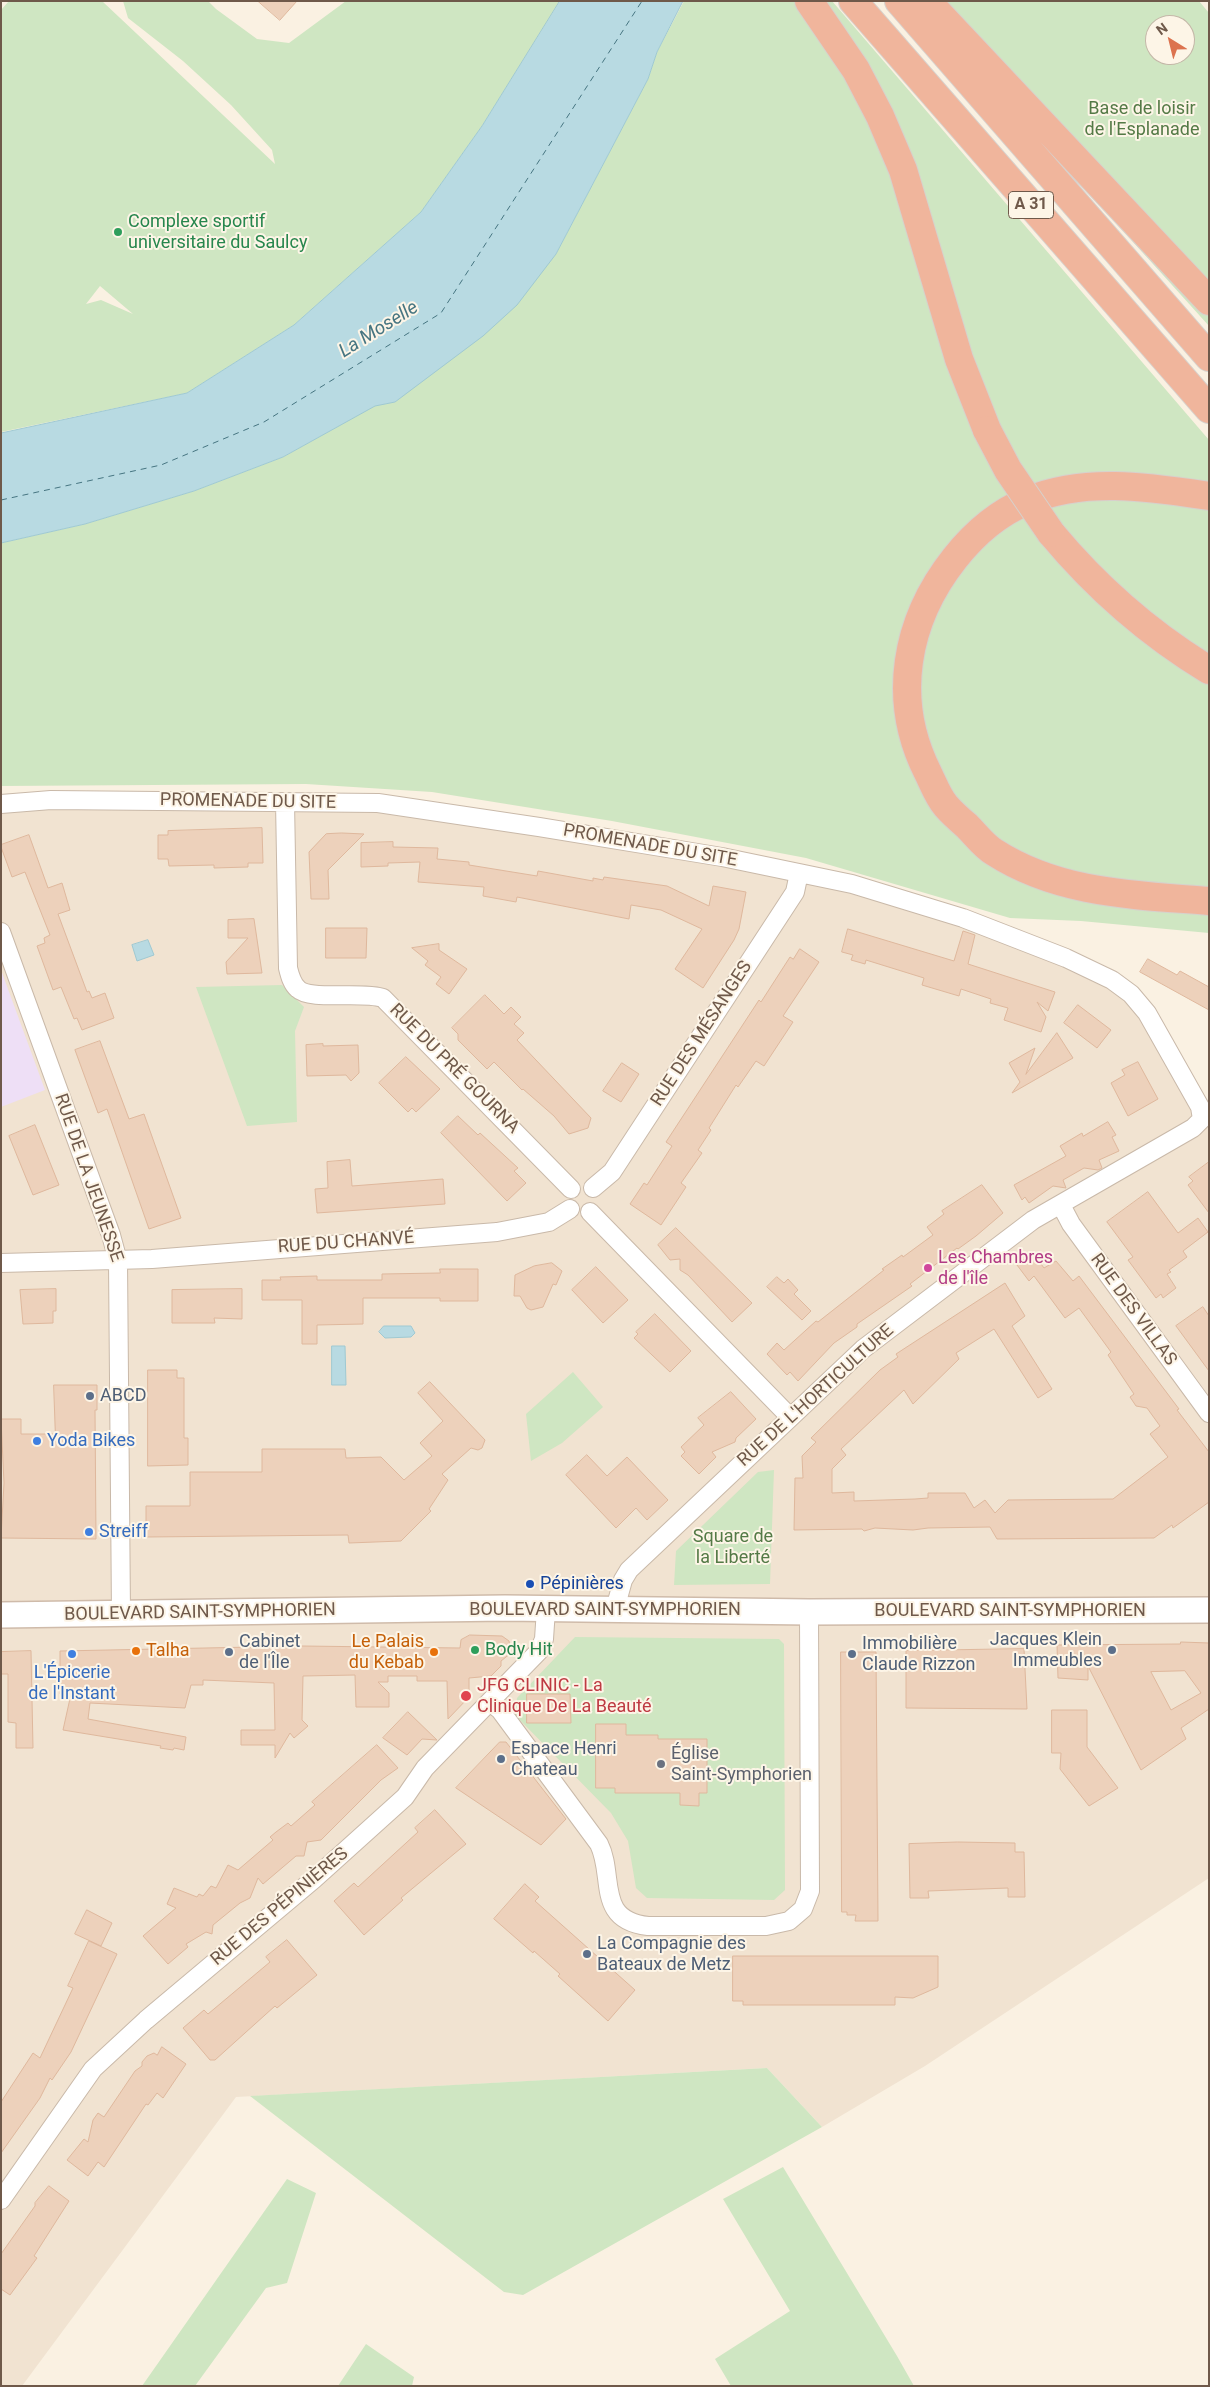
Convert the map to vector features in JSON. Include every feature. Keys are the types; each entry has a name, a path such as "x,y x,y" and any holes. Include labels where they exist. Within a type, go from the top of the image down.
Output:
{"highway":[{"path":"808,1 856,70 880,116 903,170 959,358 987,430 1008,470 1050,533 1082,570 1117,603 1154,633 1209,670"},
{"name":"A 31","path":"853,1 1209,409"},
{"name":"A 31","path":"899,1 1209,357"},
{"path":"927,1 1209,301"},
{"path":"1209,496 1146,488 1090,487 1054,492 1002,513 967,542 940,577 920,615 908,655 907,703 916,749 944,804 993,852 1043,877 1100,892 1209,901"}],"main road":[{"name":"BOULEVARD SAINT-SYMPHORIEN","path":"1,1615 546,1609 809,1612 1209,1610"}],"street":[{"name":"PROMENADE DU SITE","path":"1,804 51,800 378,803 558,830 852,884 963,918 1066,958 1112,980 1131,994 1147,1013 1200,1107 1202,1119"},
{"name":"RUE DU PRÉ GOURNA","path":"285,802 288,968 291,980 297,989 307,995 371,994 383,998 571,1189"},
{"name":"RUE DES MÉSANGES","path":"593,1188 612,1172 790,900 795,892 799,873"},
{"name":"RUE DE LA JEUNESSE","path":"1,932 111,1235 118,1261 121,1614"},
{"name":"RUE DE L'HORTICULTURE","path":"615,1610 623,1580 629,1570 863,1349 1033,1220 1193,1128 1202,1119"},
{"path":"580,1184 593,1188 597,1201 590,1212 578,1214 570,1209 566,1201 571,1189 580,1184"},
{"name":"RUE DES VILLAS","path":"1061,1205 1070,1224 1209,1413"},
{"name":"RUE DU CHANVÉ","path":"1,1263 118,1261 497,1232 549,1222 570,1209"},
{"path":"590,1212 790,1417"},
{"name":"RUE DES PÉPINIÈRES","path":"1,2200 93,2069 146,2020 314,1879 405,1797 425,1768 539,1650 544,1639 546,1609"},
{"path":"490,1702 500,1710 599,1844 604,1853 609,1897 623,1917 636,1924 648,1926 766,1926 789,1921 803,1909 810,1892 809,1612"}],"shaded area":[{"path":"378,803 722,857 963,918 1131,994 1202,1119 1209,1126 1209,1878 925,2066 822,2127 767,2068 236,2097 22,2386 1,2386 1,804"},
{"path":"1,970 45,1090 1,1107"}],"green space":[{"path":"9,1 102,1 275,164 272,150 231,105 183,61 128,18 123,1 208,1 257,39 289,43 346,1 560,1 482,126 421,212 294,325 187,393 1,432 1,10","holes":["100,286 133,314 101,300 86,304"]},
{"path":"684,1 832,1 1209,440 1209,933 1081,921 1010,918 806,858 612,821 432,792 306,784 1,786 1,543 85,524 194,491 283,457 375,405 395,402 556,254 648,79 657,52"},
{"name":"Base de loisir de l'Esplanade","path":"944,1 1199,1 1209,13 1209,286"},
{"path":"1069,171 1209,312 1209,326"},
{"path":"282,985 304,1007 295,1031 297,1122 247,1126 196,987"},
{"path":"573,1372 603,1407 562,1443 531,1461 526,1414"},
{"name":"Square de la Liberté","path":"774,1470 770,1584 674,1585 676,1551 758,1472"},
{"path":"575,1637 779,1639 784,1644 785,1890 774,1900 647,1898 636,1888 628,1841 611,1813 515,1715 517,1698"},
{"path":"767,2068 822,2127 523,2295 504,2292 250,2096"},
{"path":"783,2167 914,2386 731,2386 715,2359 790,2311 723,2199"},
{"path":"287,2179 316,2193 287,2283 266,2288 195,2386 142,2386"},
{"path":"366,2344 414,2377 412,2386 338,2386"}],"water":[{"name":"La Moselle","path":"560,1 683,1 657,52 648,79 556,254 517,305 483,336 395,402 375,406 283,457 194,491 85,524 1,543 1,433 187,393 294,325 421,212 482,126"},
{"path":"148,940 154,955 137,961 132,945"},
{"path":"384,1326 411,1326 415,1333 411,1337 385,1338 379,1332"},
{"path":"332,1346 345,1346 346,1385 332,1385"}],"building":[{"path":"258,1 297,1 280,20"},
{"path":"262,828 263,863 248,863 248,867 214,868 214,865 169,866 168,859 158,859 158,835 168,835 168,831"},
{"path":"326,834 364,834 328,870 329,899 311,899 309,852"},
{"path":"29,835 48,888 62,883 70,910 58,914 87,992 89,991 92,998 105,993 114,1018 82,1030 77,1018 74,1019 61,987 53,990 37,946 45,943 44,938 50,935 25,872 12,877 1,847 1,845"},
{"path":"393,842 393,847 438,848 437,859 469,862 469,865 537,876 538,871 593,881 593,878 603,880 604,877 667,886 709,906 713,886 746,892 739,929 703,988 675,969 702,929 661,910 631,905 629,919 517,897 516,902 483,896 484,887 418,882 420,862 388,863 388,866 361,867 361,843"},
{"path":"254,919 262,973 227,974 226,962 248,938 228,938 228,920"},
{"path":"326,928 367,928 366,958 326,958"},
{"path":"848,929 954,961 963,931 975,935 968,964 1055,992 1048,1011 1037,1002 1046,1017 1041,1032 1004,1020 1008,1008 990,1003 991,999 961,989 959,996 922,985 924,978 866,960 865,964 851,960 853,955 842,952"},
{"path":"439,944 439,950 467,969 449,994 436,984 441,977 425,965 428,961 412,948"},
{"path":"800,949 819,962 783,1016 793,1022 764,1066 756,1061 738,1087 736,1085 709,1128 711,1130 698,1150 702,1153 681,1183 686,1187 661,1225 630,1204 644,1183 647,1185 672,1146 666,1142 759,1000 761,1002 790,957 793,959"},
{"path":"1148,959 1177,975 1180,971 1209,987 1209,1010 1140,972"},
{"path":"485,995 504,1014 511,1007 521,1017 514,1024 524,1033 517,1040 591,1118 588,1128 569,1134 554,1116 522,1090 494,1062 487,1069 458,1040 458,1034 452,1028"},
{"path":"1078,1005 1111,1030 1097,1048 1064,1023"},
{"path":"1057,1033 1073,1058 1012,1093 1020,1082 1009,1063 1035,1048 1026,1074"},
{"path":"100,1041 129,1119 144,1114 181,1218 149,1229 107,1109 98,1113 75,1050"},
{"path":"323,1044 323,1046 358,1045 359,1073 351,1081 346,1075 307,1076 306,1045"},
{"path":"406,1057 440,1089 416,1112 412,1108 408,1112 379,1083"},
{"path":"1138,1062 1158,1099 1128,1116 1111,1083 1125,1075 1122,1070"},
{"path":"622,1063 639,1074 621,1102 603,1091"},
{"path":"458,1116 478,1135 480,1133 518,1168 514,1171 526,1183 507,1201 441,1133"},
{"path":"1108,1122 1116,1135 1112,1137 1119,1151 1099,1160 1102,1168 1098,1170 1084,1168 1063,1180 1066,1188 1053,1186 1029,1203 1025,1197 1022,1200 1014,1185 1066,1156 1060,1146 1082,1133 1083,1136"},
{"path":"35,1125 59,1185 33,1195 9,1136"},
{"path":"350,1160 352,1186 443,1179 445,1204 317,1213 315,1189 328,1188 327,1162"},
{"path":"1209,1162 1209,1213 1188,1185 1193,1181 1189,1177"},
{"path":"982,1185 1003,1213 976,1236 910,1284 912,1286 857,1324 857,1327 834,1343 798,1381 790,1372 787,1375 767,1354 777,1343 784,1350 816,1321 818,1322 884,1270 882,1269 902,1255 903,1257 933,1235 927,1227 944,1214 942,1211"},
{"path":"1148,1192 1178,1233 1198,1218 1208,1232 1183,1251 1187,1257 1169,1270 1171,1272 1167,1274 1176,1288 1163,1298 1161,1294 1156,1298 1128,1260 1133,1257 1107,1222"},
{"path":"676,1228 752,1303 732,1322 688,1275 680,1270 680,1259 670,1260 658,1245"},
{"path":"1033,1253 1044,1268 1056,1261 1073,1281 1079,1276 1179,1409 1177,1410 1209,1452 1209,1502 1173,1528 1172,1525 1154,1538 997,1539 990,1527 913,1530 875,1528 864,1531 862,1529 794,1530 795,1478 803,1478 802,1456 816,1442 811,1438 880,1370 898,1357 896,1354 1005,1283 1025,1316 1012,1326 1052,1389 1038,1398 994,1329 956,1353 959,1359 913,1404 904,1390 841,1449 846,1455 832,1469 832,1493 854,1492 854,1501 928,1498 928,1493 965,1493 974,1508 985,1500 995,1513 1008,1500 1113,1499 1168,1457 1150,1434 1160,1426 1147,1408 1136,1406 1130,1397 1134,1394 1108,1355 1111,1352 1079,1308 1065,1318 1034,1276 1029,1281 1017,1265"},
{"path":"552,1263 562,1271 556,1285 553,1284 543,1307 531,1310 527,1308 520,1296 514,1296 515,1275 534,1266"},
{"path":"596,1267 628,1300 603,1323 572,1290"},
{"path":"440,1269 478,1269 478,1301 440,1301 440,1298 363,1298 363,1324 317,1325 317,1344 302,1344 302,1300 262,1300 262,1280 281,1280 280,1277 317,1276 317,1280 382,1280 382,1274 440,1273"},
{"path":"777,1277 784,1283 788,1279 798,1290 794,1294 811,1311 802,1320 767,1287"},
{"path":"56,1289 56,1311 53,1311 53,1323 23,1324 20,1290"},
{"path":"242,1289 242,1319 214,1318 215,1323 172,1323 172,1290"},
{"path":"1203,1307 1209,1316 1209,1371 1176,1326"},
{"path":"655,1314 691,1351 670,1372 634,1338 638,1334 636,1332"},
{"path":"148,1370 177,1370 177,1378 184,1378 184,1438 188,1438 188,1465 148,1466"},
{"path":"430,1382 485,1440 482,1448 478,1450 471,1448 442,1474 448,1480 429,1509 431,1511 401,1541 349,1543 348,1535 146,1537 146,1506 190,1506 190,1472 262,1472 262,1449 345,1449 346,1458 381,1457 404,1480 432,1456 420,1443 443,1421 418,1393"},
{"path":"54,1385 97,1385 97,1410 95,1410 96,1539 1,1538 4,1483 1,1419 21,1419 21,1434 55,1434"},
{"path":"731,1392 756,1419 736,1438 735,1442 712,1452 716,1457 699,1474 681,1456 685,1452 681,1447 704,1425 698,1418"},
{"path":"587,1455 607,1476 627,1457 668,1500 647,1520 636,1508 616,1528 566,1475"},
{"path":"470,1635 502,1636 509,1641 511,1653 501,1661 501,1666 491,1676 469,1678 469,1697 448,1719 447,1681 417,1681 417,1676 388,1676 388,1682 378,1682 389,1693 389,1707 356,1707 355,1675 303,1676 302,1720 308,1726 294,1738 290,1733 275,1758 275,1745 241,1745 241,1730 275,1730 274,1683 203,1680 203,1685 191,1685 185,1708 90,1703 88,1719 186,1737 184,1750 160,1748 161,1746 63,1730 71,1694 60,1694 60,1651 302,1646 460,1648 461,1640"},
{"path":"1181,1642 1209,1643 1209,1709 1181,1728 1186,1739 1141,1770 1088,1666 1088,1680 1058,1678 1057,1645 1180,1644","holes":["1185,1671 1201,1693 1171,1710 1151,1672"]},
{"path":"1024,1649 1027,1709 906,1708 906,1651"},
{"path":"31,1651 33,1748 16,1748 16,1723 8,1722 8,1674 1,1674 1,1652"},
{"path":"841,1652 876,1652 878,1921 855,1921 856,1915 847,1915 847,1912 842,1912"},
{"path":"527,1694 570,1694 571,1723 527,1723"},
{"path":"1052,1710 1087,1710 1087,1747 1118,1788 1089,1806 1060,1769 1061,1753 1052,1753"},
{"path":"408,1712 437,1740 422,1739 407,1755 383,1738"},
{"name":"Église Saint-Symphorien","path":"596,1724 626,1724 626,1735 658,1735 658,1739 707,1739 707,1793 699,1793 699,1806 680,1805 680,1793 615,1793 615,1788 596,1788"},
{"path":"500,1742 506,1742 566,1819 541,1845 456,1788"},
{"path":"377,1745 398,1768 381,1780 321,1840 307,1842 304,1856 296,1856 263,1884 258,1878 250,1898 240,1903 213,1925 212,1934 206,1932 186,1944 188,1947 168,1964 143,1936 176,1908 167,1904 174,1888 197,1897 199,1894 203,1896 211,1886 216,1888 228,1865 238,1870 273,1840 270,1837 288,1823 291,1826 315,1805 312,1802"},
{"path":"435,1810 466,1844 401,1898 403,1900 364,1935 334,1901 354,1883 358,1887 418,1832 415,1828"},
{"path":"958,1842 1015,1843 1015,1852 1024,1852 1025,1897 1008,1897 1008,1888 928,1891 929,1898 910,1898 909,1844"},
{"path":"525,1884 539,1897 535,1901 635,1990 608,2021 558,1976 560,1974 494,1919"},
{"path":"87,1910 112,1923 101,1946 75,1934"},
{"path":"287,1940 317,1975 277,2008 275,2006 215,2060 210,2060 183,2028 204,2010 208,2014 270,1962 266,1957"},
{"path":"89,1941 117,1954 71,2052 52,2080 50,2078 40,2098 1,2153 1,2102 33,2053 40,2058 73,1988 68,1986"},
{"path":"733,1956 938,1956 938,1987 913,1998 895,1997 895,2005 743,2005 743,2001 733,2001"},
{"path":"162,2047 186,2064 163,2098 157,2093 148,2105 146,2104 104,2167 98,2162 88,2176 67,2160 84,2139 88,2142 93,2120 98,2113 104,2117 135,2071 142,2066 142,2062 147,2056 154,2053 157,2055"},
{"path":"49,2186 69,2201 34,2256 37,2258 10,2295 1,2289 1,2254 35,2206 35,2203"}],"ferry route":[{"path":"1,500 161,465 264,422 441,313 642,1"}],"place":[{"name":"Complexe sportif universitaire du Saulcy","path":"118,232"},
{"name":"Les Chambres de l'île","path":"928,1268"},
{"name":"ABCD","path":"90,1396"},
{"name":"Yoda Bikes","path":"37,1441"},
{"name":"Streiff","path":"89,1532"},
{"name":"Pépinières","path":"530,1584"},
{"name":"Body Hit","path":"475,1650"},
{"name":"Jacques Klein Immeubles","path":"1112,1650"},
{"name":"Talha","path":"136,1651"},
{"name":"Cabinet de l'Île","path":"229,1652"},
{"name":"Le Palais du Kebab","path":"434,1652"},
{"name":"L'Épicerie de l'Instant","path":"72,1654"},
{"name":"Immobilière Claude Rizzon","path":"852,1654"},
{"name":"JFG CLINIC - La Clinique De La Beauté","path":"466,1696"},
{"name":"Espace Henri Chateau","path":"501,1759"},
{"name":"Église Saint-Symphorien","path":"661,1764"},
{"name":"La Compagnie des Bateaux de Metz","path":"587,1954"}]}
